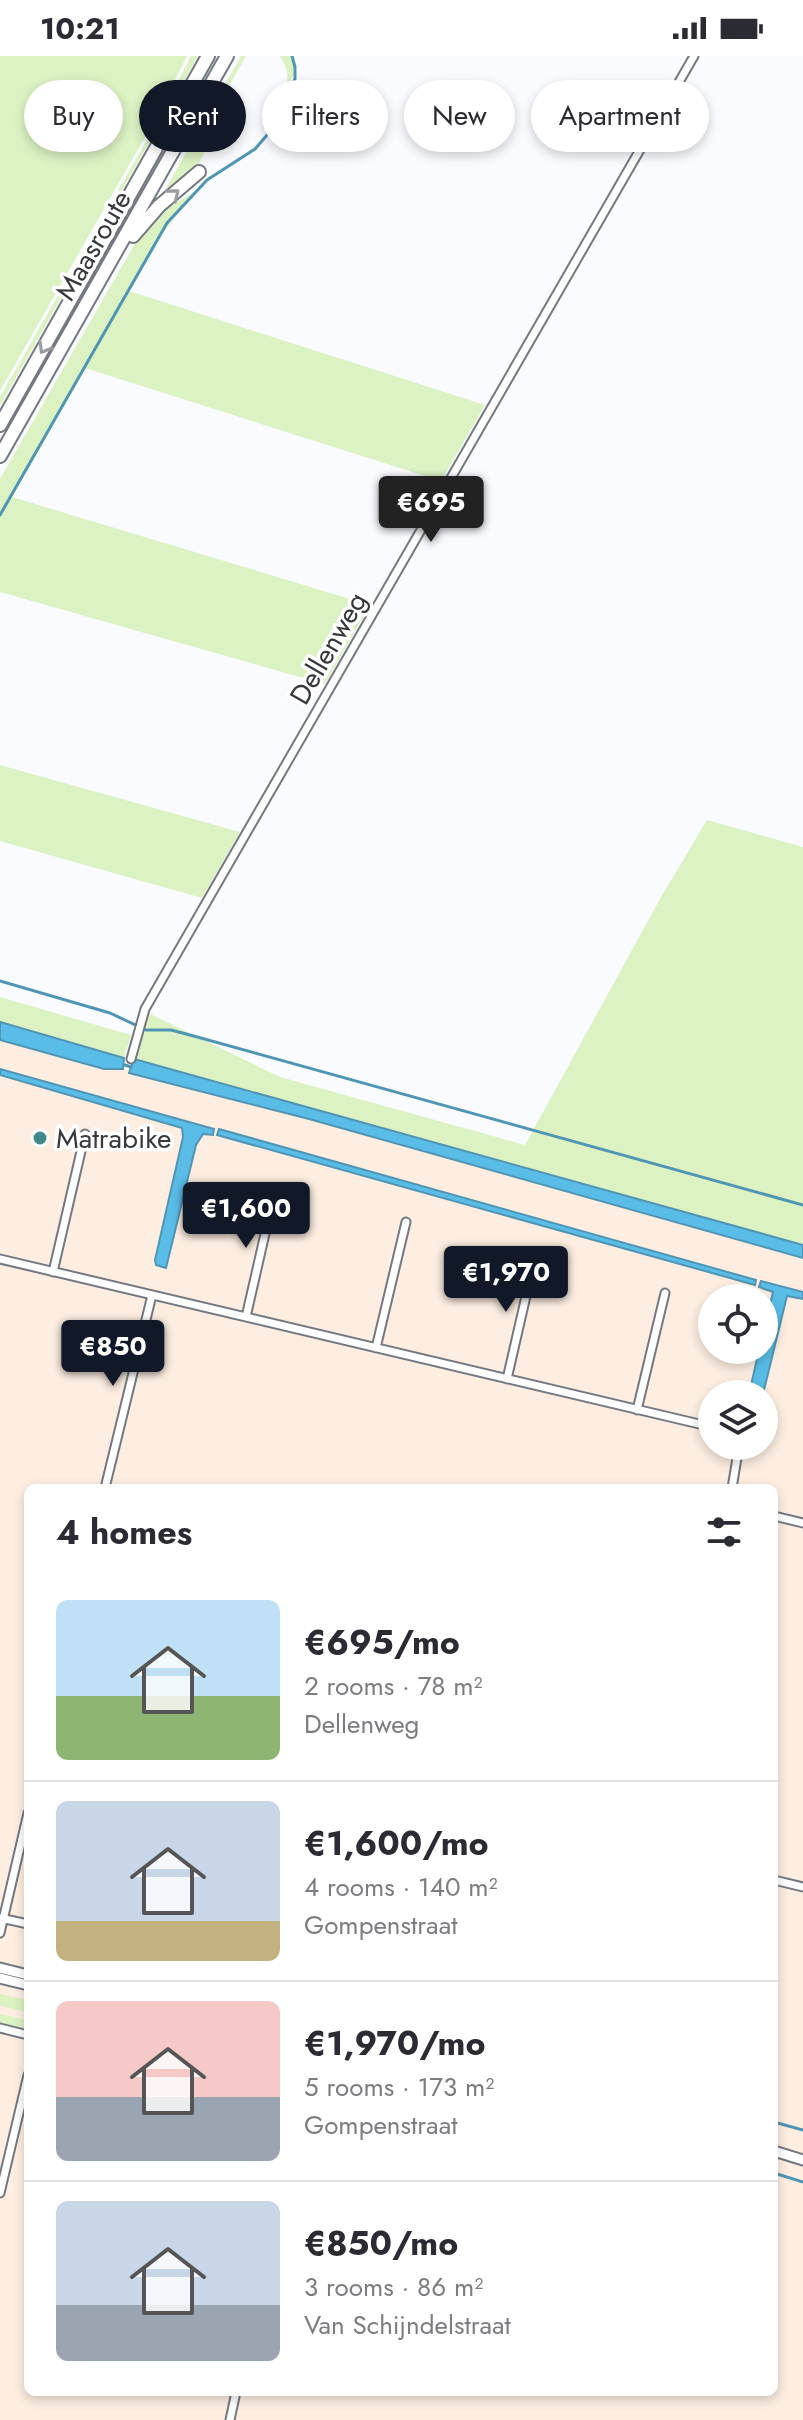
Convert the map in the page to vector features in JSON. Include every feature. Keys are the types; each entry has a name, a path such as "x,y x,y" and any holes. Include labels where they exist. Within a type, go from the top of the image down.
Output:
{"highway":[{"name":"Maasroute","path":"0,425 208,56"},
{"name":"Maasroute","path":"0,456 227,56"},
{"path":"113,259 159,206 199,172"}],"street":[{"name":"Dellenweg","path":"131,1059 145,1009 694,56"},
{"path":"53,1272 85,1134"},
{"path":"246,1317 275,1190"},
{"path":"376,1348 406,1222"},
{"path":"507,1379 535,1257"},
{"path":"0,1259 698,1424"},
{"path":"637,1410 665,1293"},
{"path":"106,1484 152,1295"},
{"path":"733,1484 737,1460"},
{"path":"778,1517 803,1523"},
{"path":"0,1933 24,1829"},
{"path":"778,1881 803,1887"},
{"path":"2,1919 24,1923"},
{"path":"0,1968 24,1974"},
{"path":"0,1978 24,1984"},
{"path":"0,2028 24,2034"},
{"path":"0,2193 24,2092"},
{"path":"778,2152 803,2160"},
{"path":"230,2420 235,2396"}],"shaded area":[{"path":"0,1036 803,1250 803,2420 0,2420"}],"green space":[{"path":"0,56 187,56 175,80 139,80 139,148 0,391"},
{"path":"191,56 198,56 184,80 179,80"},
{"path":"241,56 246,56 232,80 227,80"},
{"path":"279,56 291,56 295,70 292,80 287,80 284,62"},
{"path":"140,152 144,152 0,406 0,397"},
{"path":"187,152 204,152 197,169 157,204"},
{"path":"205,185 162,235 129,291 485,405 441,481 85,368 12,497 370,605 325,684 0,592 0,479 145,226 164,210"},
{"path":"0,765 240,832 202,898 0,841"},
{"path":"707,820 803,847 803,1245 134,1059 148,1013 280,1077 525,1145 661,897"},
{"path":"0,997 131,1035 124,1058 0,1022"},
{"path":"0,1994 24,1999 24,2011 0,2006"},
{"path":"0,2014 24,2019 24,2029 0,2023"}],"water":[{"path":"0,1022 124,1058 123,1069 104,1069 0,1040"},
{"path":"134,1059 803,1245 803,1258 309,1119 129,1073"},
{"path":"0,1069 214,1129 213,1135 203,1134 196,1145 166,1268 156,1265 155,1260 183,1137 182,1128 0,1075"},
{"path":"219,1129 756,1280 755,1284 751,1284 217,1135"},
{"path":"778,1285 803,1292 803,1299 787,1296 778,1333"},
{"path":"756,1364 770,1364 766,1380 752,1380"}],"waterway":[{"path":"0,515 167,223 207,180 255,149 268,134 295,79 292,56"},
{"path":"0,981 110,1013 146,1030 171,1030 190,1035 803,1205"},
{"path":"125,1065 131,1067"},
{"path":"778,2123 803,2130"},
{"path":"778,2174 803,2182"}],"place":[{"name":"Matrabike","path":"40,1138"}]}
